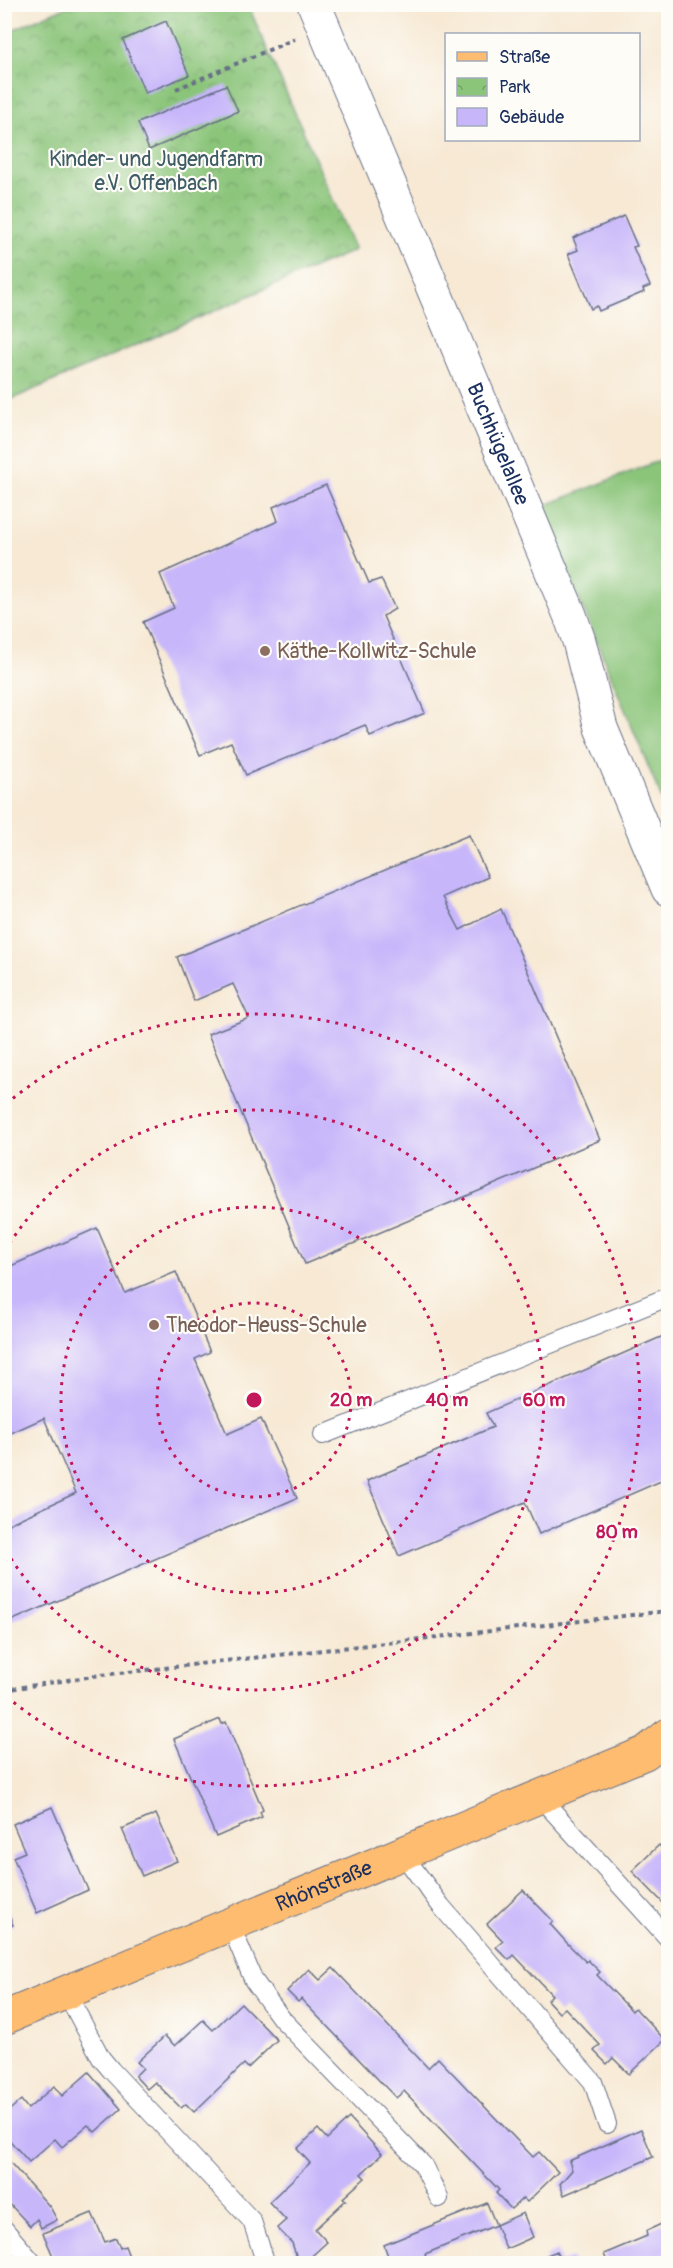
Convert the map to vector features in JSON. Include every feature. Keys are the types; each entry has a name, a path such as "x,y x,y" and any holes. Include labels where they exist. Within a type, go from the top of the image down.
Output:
{"main road":[{"name":"Rhönstraße","path":"4,2018 661,1747"}],"street":[{"name":"Buchhügelallee","path":"318,16 570,615 579,641 600,728 669,889"}],"lane":[{"path":"323,1435 669,1297"},
{"path":"539,1796 669,1938"},
{"path":"402,1853 441,1906 593,2082 607,2124"},
{"path":"230,1924 254,1981 268,2002 423,2165 439,2198"},
{"path":"66,1992 101,2058 252,2221 266,2264"},
{"path":"4,2229 34,2264"}],"path":[{"path":"176,89 318,16"},
{"path":"4,1690 93,1676 669,1611"}],"green space":[{"name":"Kinder- und Jugendfarm e.V. Offenbach","path":"70,5 248,5 355,250 5,402 5,33"},
{"path":"668,457 668,814 541,507"}],"building":[{"path":"166,21 189,75 145,93 123,40"},
{"path":"226,85 238,111 149,150 138,123"},
{"path":"624,216 637,246 633,247 650,286 643,289 644,292 599,311 597,306 591,309 568,254 578,250 573,238"},
{"path":"326,485 369,583 381,579 395,609 383,616 425,713 370,736 365,725 246,775 231,742 200,755 143,622 174,608 160,574 278,521 273,507"},
{"path":"469,835 488,877 443,897 460,930 501,909 600,1140 305,1264 208,1034 249,1018 233,984 194,1001 177,957"},
{"path":"97,1228 125,1293 176,1272 210,1352 195,1359 227,1434 261,1419 297,1498 6,1623 4,1619 4,1526 76,1493 44,1418 4,1436 4,1269"},
{"path":"668,1334 668,1478 539,1534 525,1502 399,1556 367,1481 493,1427 486,1413"},
{"path":"220,1719 222,1724 226,1722 263,1810 260,1812 262,1817 216,1837 174,1739"},
{"path":"52,1807 88,1890 37,1913 13,1857 25,1852 13,1824"},
{"path":"156,1814 177,1861 142,1876 122,1829"},
{"path":"659,1845 668,1854 668,1908 632,1871"},
{"path":"523,1890 553,1921 550,1924 567,1943 600,1972 597,1975 632,2011 635,2008 665,2040 629,2074 613,2058 607,2064 594,2051 600,2045 565,2008 559,2013 547,2000 552,1995 514,1955 509,1960 496,1947 503,1941 487,1924"},
{"path":"4,1903 13,1925 4,1929"},
{"path":"333,1968 428,2068 438,2058 533,2157 539,2152 558,2172 527,2202 523,2198 511,2209 496,2193 499,2190 404,2091 396,2098 301,1999 298,2002 287,1991 309,1969 320,1980"},
{"path":"241,2003 277,2040 248,2068 244,2064 194,2112 186,2104 181,2108 155,2082 147,2089 135,2076 143,2068 137,2062 165,2036 175,2046 203,2020 213,2030"},
{"path":"89,2072 121,2109 95,2132 88,2125 62,2147 55,2139 29,2162 4,2134 4,2115 21,2100 28,2109 54,2086 62,2096"},
{"path":"349,2118 382,2154 361,2174 365,2178 343,2198 346,2200 315,2229 327,2242 303,2264 299,2264 292,2243 277,2228 286,2220 269,2202 310,2163 297,2149 318,2129 327,2139"},
{"path":"641,2129 653,2157 564,2195 560,2184 572,2170 569,2161"},
{"path":"5,2157 50,2207 57,2220 41,2228 37,2219 30,2226 5,2199"},
{"path":"487,2203 496,2225 425,2254 428,2264 412,2264 410,2261 403,2264 391,2264 384,2245"},
{"path":"92,2213 105,2242 116,2238 120,2248 125,2246 132,2264 69,2264 67,2259 56,2263 43,2233"},
{"path":"523,2213 533,2237 506,2249 496,2225"},
{"path":"668,2221 668,2252 657,2257 660,2264 608,2264 604,2254 647,2236 646,2231"},
{"path":"557,2251 561,2262 571,2258 574,2264 541,2264 547,2261 545,2256"}],"place":[{"name":"Käthe-Kollwitz-Schule","path":"265,651"},
{"name":"Theodor-Heuss-Schule","path":"154,1325"}]}
